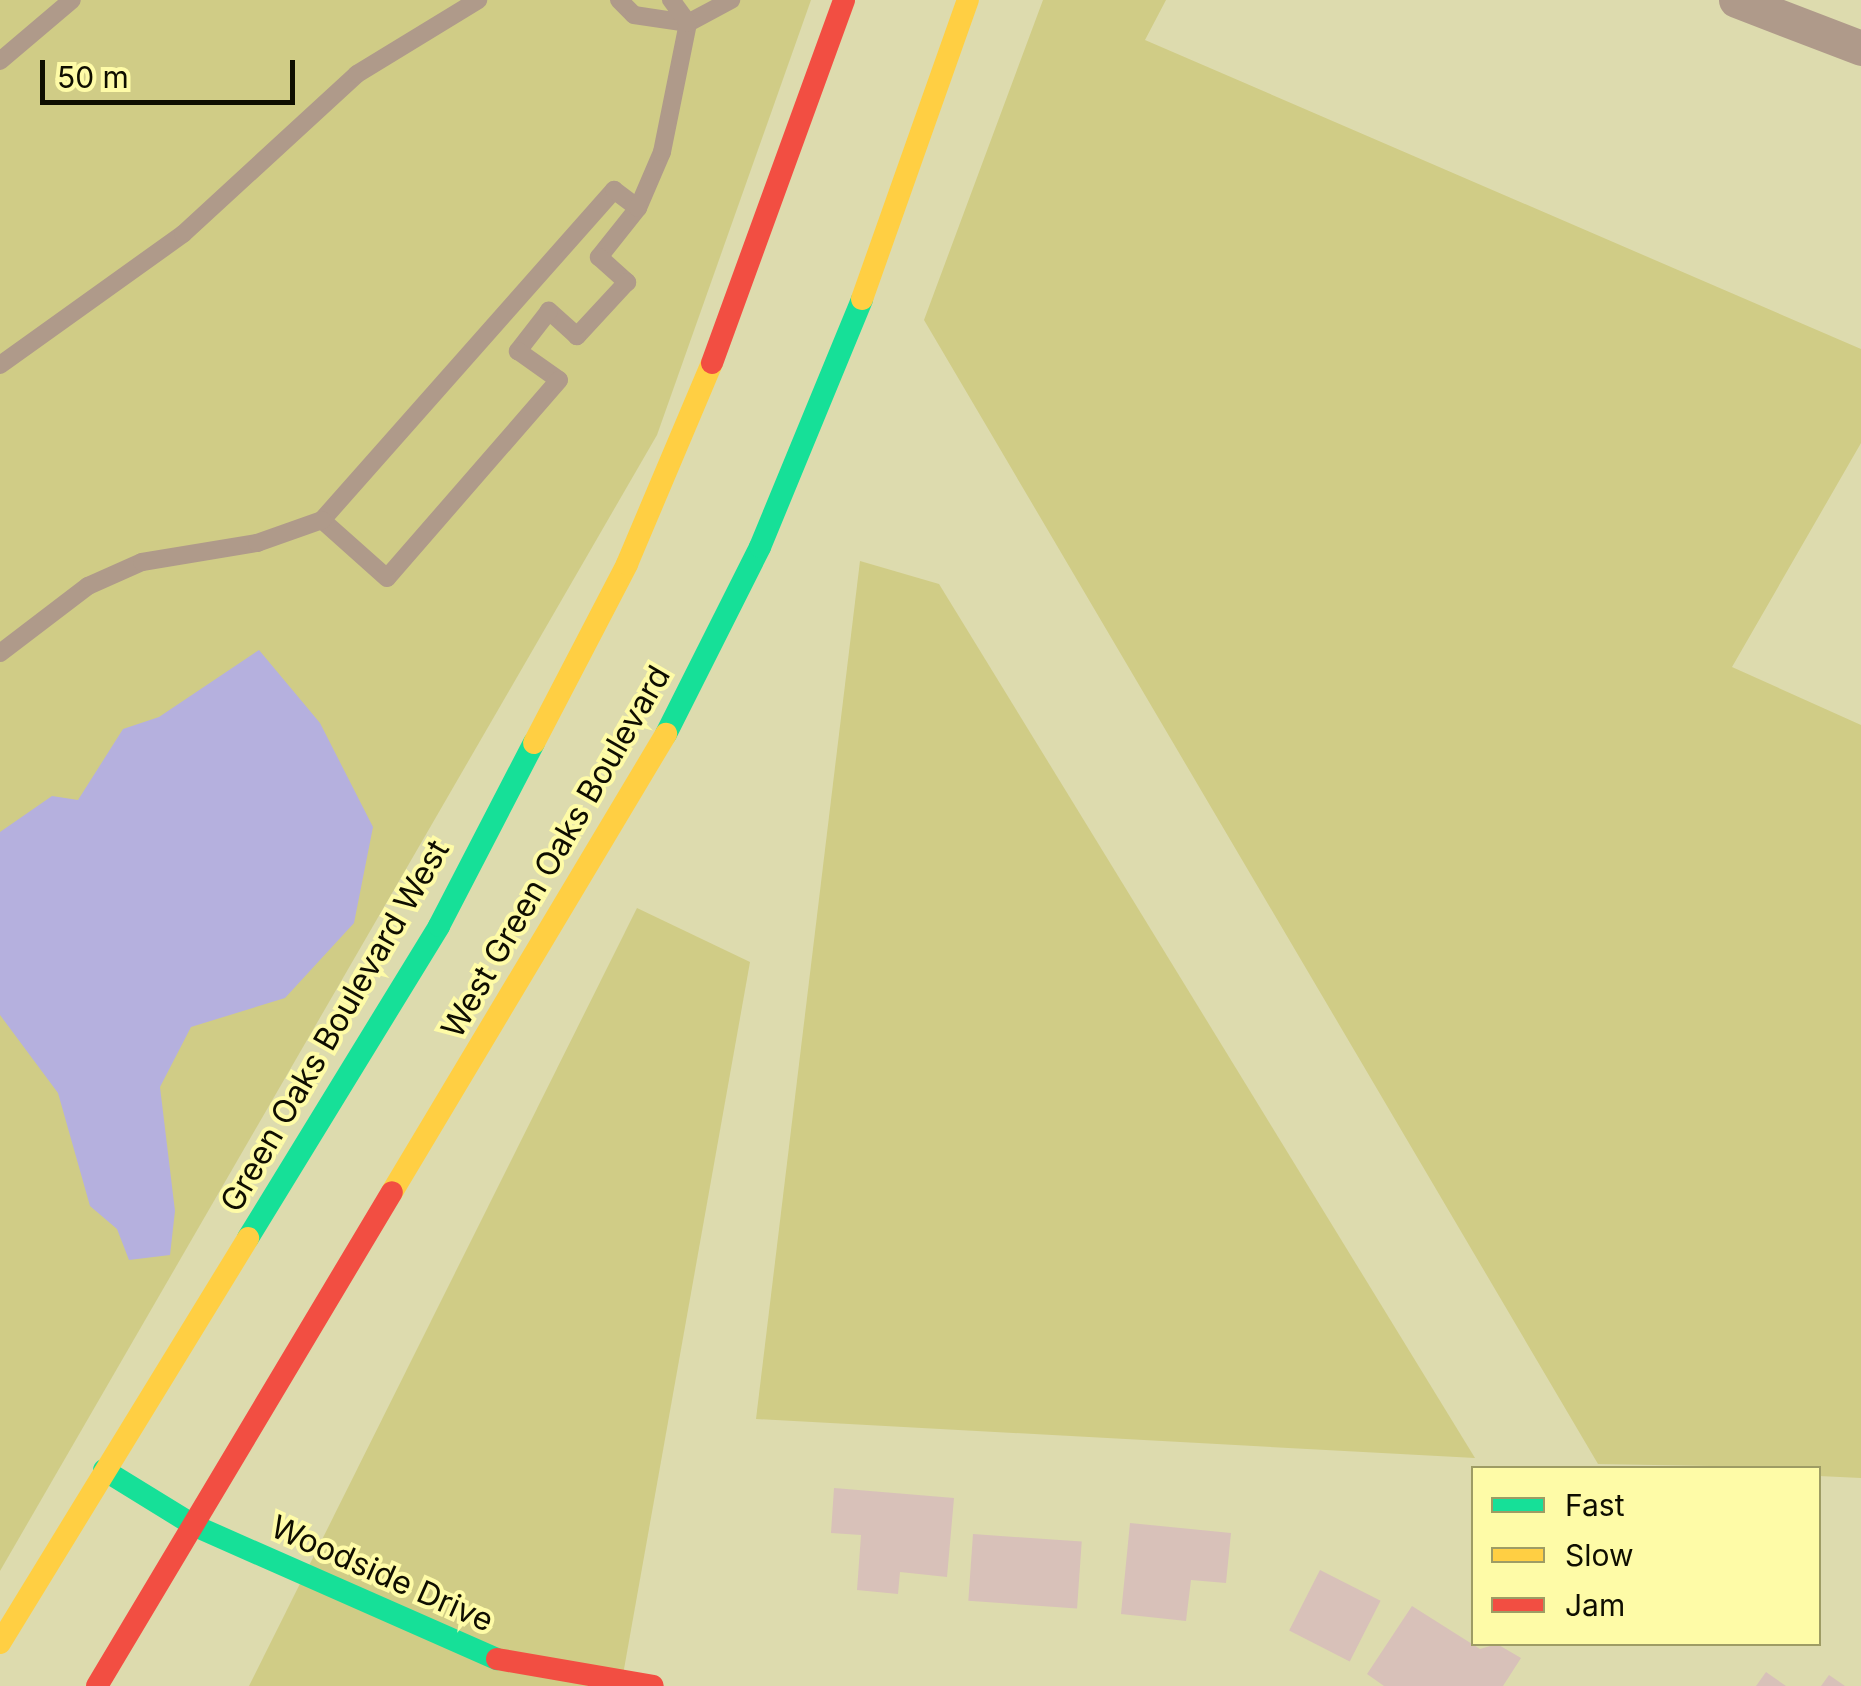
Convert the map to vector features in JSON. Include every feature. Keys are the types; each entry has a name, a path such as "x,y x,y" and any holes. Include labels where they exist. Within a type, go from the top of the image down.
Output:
{"main road":[{"name":"Green Oaks Boulevard West","path":"0,1643 439,926 682,446 844,0"},
{"name":"West Green Oaks Boulevard","path":"97,1686 669,729 760,547 904,196 968,0"},
{"name":"Woodside Drive","path":"104,1470 195,1526 486,1657 652,1686"}],"street":[{"path":"1736,0 1861,48"}],"lane":[{"path":"0,61 72,0"},
{"path":"0,365 183,234 357,74 478,0"},
{"path":"619,0 634,15 688,23 731,0"},
{"path":"322,520 387,578 559,380 518,352 549,312 577,336 627,282 599,257 638,208 662,152 688,23 671,0"},
{"path":"0,653 88,586 142,562 257,544 322,520 614,190 638,208"}],"shaded area":[{"path":"0,0 811,0 657,435 0,1571"},
{"path":"1043,0 1166,0 1145,40 1861,349 1861,443 1732,667 1861,725 1861,1478 1821,1476 1821,1466 1598,1464 924,320"},
{"path":"860,561 939,584 1475,1458 756,1419"},
{"path":"259,650 320,723 373,827 354,923 285,998 191,1027 160,1087 175,1211 170,1255 129,1260 117,1229 90,1206 58,1093 0,1015 0,832 52,796 78,800 123,729 159,717"},
{"path":"637,908 750,962 621,1686 249,1686"}],"building":[{"path":"834,1488 954,1498 947,1577 900,1572 898,1594 857,1590 861,1535 831,1533"},
{"path":"1130,1523 1231,1533 1226,1583 1191,1580 1186,1621 1121,1614"},
{"path":"973,1534 1082,1542 1077,1608 968,1601"},
{"path":"1320,1570 1381,1601 1350,1661 1289,1631"},
{"path":"1412,1606 1471,1646 1500,1646 1521,1658 1503,1686 1384,1686 1367,1674"},
{"path":"1766,1672 1786,1686 1756,1686"},
{"path":"1829,1675 1845,1686 1821,1686"}],"traffic: fast":[{"path":"666,734 760,547 862,299"},
{"path":"248,1238 439,926 534,743"},
{"path":"104,1470 195,1526 497,1659"}],"traffic: slow":[{"path":"862,299 968,0"},
{"path":"534,743 627,564 712,363"},
{"path":"392,1192 666,734"},
{"path":"0,1643 248,1238"}],"traffic: jam":[{"path":"712,363 844,0"},
{"path":"97,1686 392,1192"},
{"path":"497,1659 653,1686"}]}
